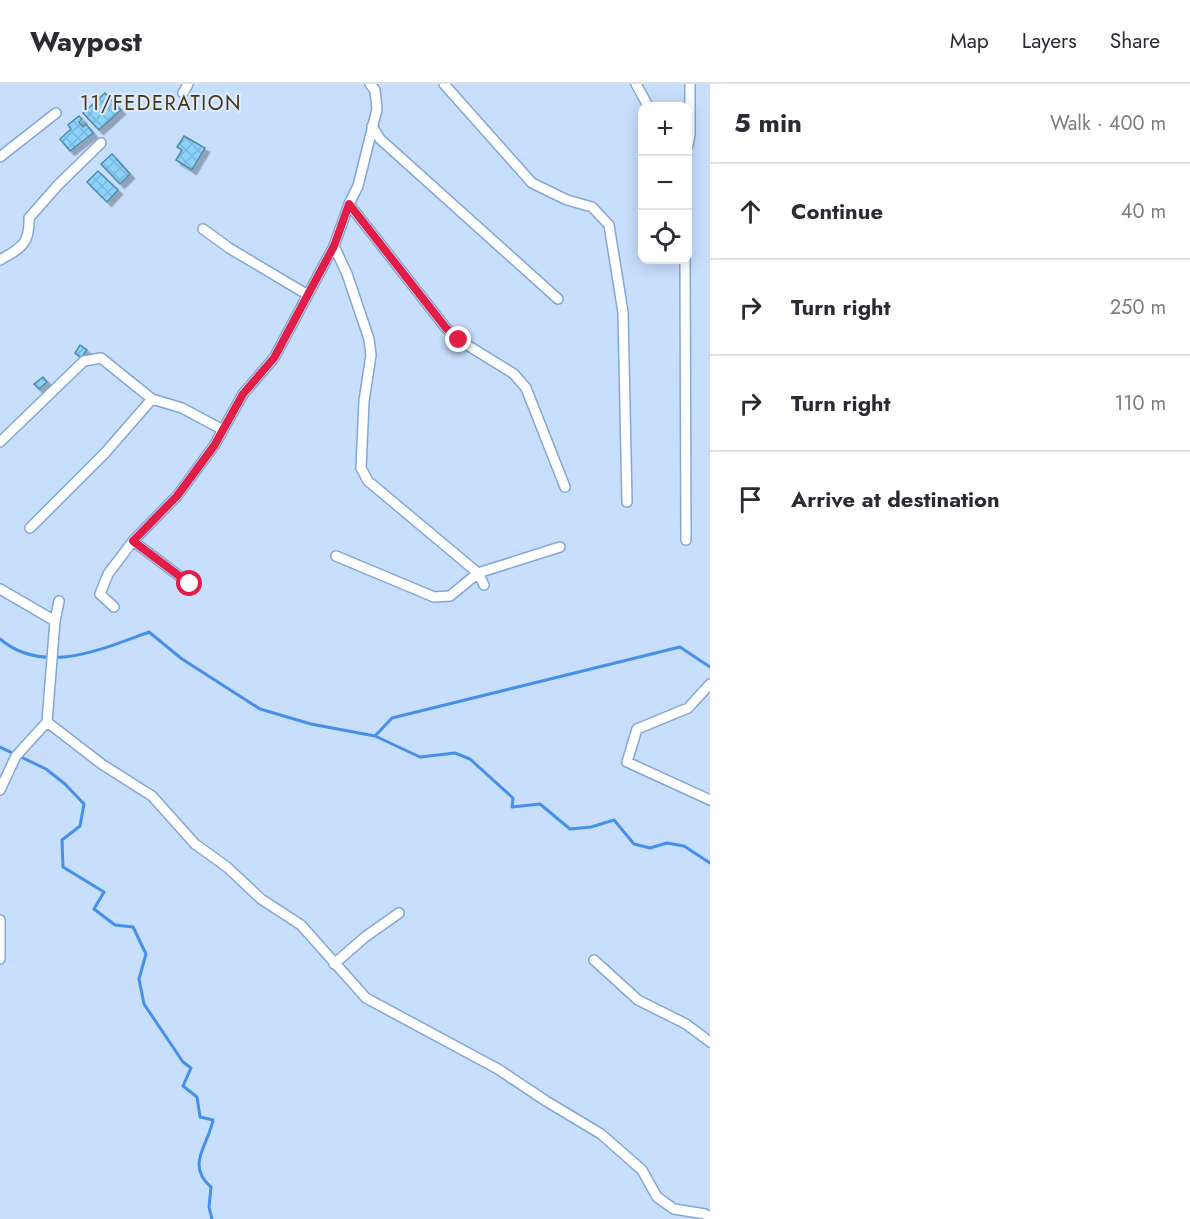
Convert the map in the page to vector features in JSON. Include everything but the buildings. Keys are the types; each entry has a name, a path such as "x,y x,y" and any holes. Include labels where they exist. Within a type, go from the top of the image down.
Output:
{"street":[{"path":"444,84 532,183 567,200 592,207 609,225 623,312 627,502"},
{"path":"636,84 646,102"},
{"path":"690,84 690,102"},
{"path":"114,607 100,594 108,574 133,541 177,496 214,446 243,394 274,358 334,246 358,186 377,109 376,86"},
{"path":"0,157 56,113"},
{"path":"372,126 380,139 558,299"},
{"path":"0,260 22,248 29,232 29,218 58,184 101,143"},
{"path":"349,204 446,328 459,340 514,374 526,388 565,487"},
{"path":"203,229 229,248 308,295"},
{"path":"334,246 347,274 371,355 364,401 361,468 368,481 478,573 484,585"},
{"path":"685,264 686,540"},
{"path":"0,442 84,361 101,358 152,399 182,408 223,430"},
{"path":"30,528 105,453 152,399"},
{"path":"133,541 190,584"},
{"path":"336,556 434,597 450,596 478,573 560,547"},
{"path":"0,589 55,621"},
{"path":"0,789 16,756 47,722 55,621 59,601"},
{"path":"710,684 688,708 637,729 627,762 710,800"},
{"path":"47,722 103,765 152,796 195,844 227,867 261,899 301,925 366,998 498,1069 601,1134 642,1170 657,1197 674,1209 709,1215"},
{"path":"334,964 365,937 399,913"},
{"path":"0,920 0,959"},
{"path":"594,960 638,1000 686,1024 710,1042"}],"waterway":[{"path":"0,639 17,650 35,656 54,658 93,651 149,632 182,659 260,709 311,724 375,736 420,757 455,753 470,759 513,798 512,807 540,804 570,829 591,827 614,820 634,844 650,848 667,843 684,846 710,863"},
{"path":"375,736 392,718 680,647 710,667"},
{"path":"0,747 46,769 65,784 84,804 80,826 62,840 63,867 104,892 94,909 115,925 133,927 146,954 139,979 144,1004 183,1062 191,1068 183,1086 197,1097 200,1117 213,1120 199,1162 203,1179 211,1187 209,1207 212,1219"}],"district":[{"name":"11/FEDERATION","path":"161,103"}],"route":[{"path":"190,584 133,541 177,496 214,446 243,394 274,358 334,246 349,204 446,328 459,340"}]}
